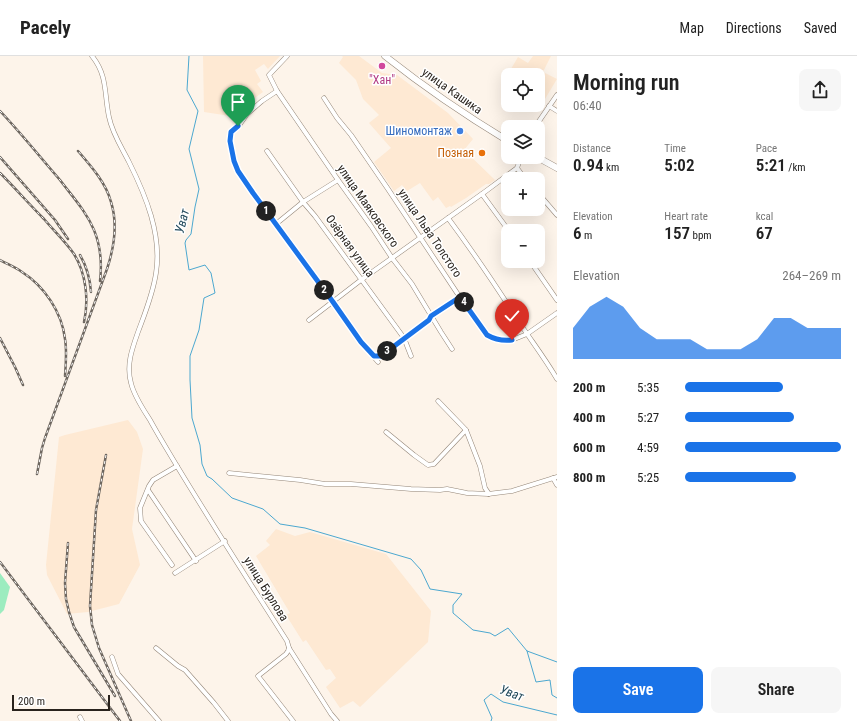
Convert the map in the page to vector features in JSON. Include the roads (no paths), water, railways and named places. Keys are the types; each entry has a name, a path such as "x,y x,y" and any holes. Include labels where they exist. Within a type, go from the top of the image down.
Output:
{"highway":[{"name":"улица Кашика","path":"385,56 454,107 501,137"},
{"path":"545,162 557,168"}],"street":[{"name":"улица Бурлова","path":"92,56 98,63 103,76 109,118 138,182 154,225 158,256 153,290 130,357 129,371 131,383 142,407 177,466 287,641 289,648 337,721"},
{"name":"улица Маяковского","path":"287,56 269,75 277,91 392,258 412,284 452,349"},
{"path":"277,91 247,114 240,124 231,132 230,141 234,161 238,171 361,342 378,362"},
{"path":"540,120 557,94"},
{"name":"улица Льва Толстого","path":"324,98 337,118 351,135 487,335 492,338 508,341 527,334 557,314"},
{"path":"549,106 557,111"},
{"name":"Озёрная улица","path":"266,151 404,338 411,356"},
{"path":"309,320 361,280 517,168 518,164"},
{"path":"517,168 520,172"},
{"path":"276,224 303,202 338,180"},
{"path":"482,194 504,224"},
{"path":"545,202 557,215"},
{"path":"448,218 478,259 557,379"},
{"path":"535,268 557,300"},
{"path":"374,356 381,356 429,320 431,316 460,297"},
{"path":"438,401 466,430 480,466 485,488 489,494"},
{"path":"386,432 428,465 434,464 466,430"},
{"path":"172,565 141,521 140,508 153,480 177,466"},
{"path":"229,473 325,484 351,484 440,490 447,489 467,493 489,494 512,491 555,477 557,485"},
{"path":"148,490 196,561"},
{"path":"175,573 225,542"},
{"path":"156,648 184,670 228,721"},
{"path":"289,648 286,654 258,676 293,721"},
{"path":"112,657 118,674 159,721"}],"waterway":[{"name":"Уват","path":"189,56 187,90 198,111 189,149 199,189 191,234 185,243 189,270 205,265 211,273 215,293 204,298 199,330 190,356 192,418 200,445 202,464 207,476 232,498 263,509 280,524 305,528 411,559 421,570 430,589 462,594 453,605 453,613 473,630 490,633 495,636 508,628 527,651 557,662"},
{"name":"Уват","path":"527,651 536,682 550,680 552,695 557,698"},
{"name":"Уват","path":"491,721 492,718 484,700 491,694 503,702 557,715"}],"railway":[{"path":"0,111 60,180 87,216 94,230 100,249 100,281"},
{"path":"37,474 45,438 112,253 115,227 109,195 98,175 78,151"},
{"path":"0,157 55,220 68,239"},
{"path":"0,173 63,240 78,261 84,278 86,296 84,322"},
{"path":"80,255 88,273 91,292"},
{"path":"0,260 30,278 51,301 60,319 65,339 65,376"},
{"path":"0,338 23,385"},
{"path":"106,455 96,510 90,606 92,625 99,648 131,721"},
{"path":"68,543 65,583 69,612 74,627 115,696"},
{"path":"0,562 120,721"}],"place":[{"name":"\"Хан\"","path":"382,66"},
{"name":"Шиномонтаж","path":"460,131"},
{"name":"Позная","path":"482,153"}]}
